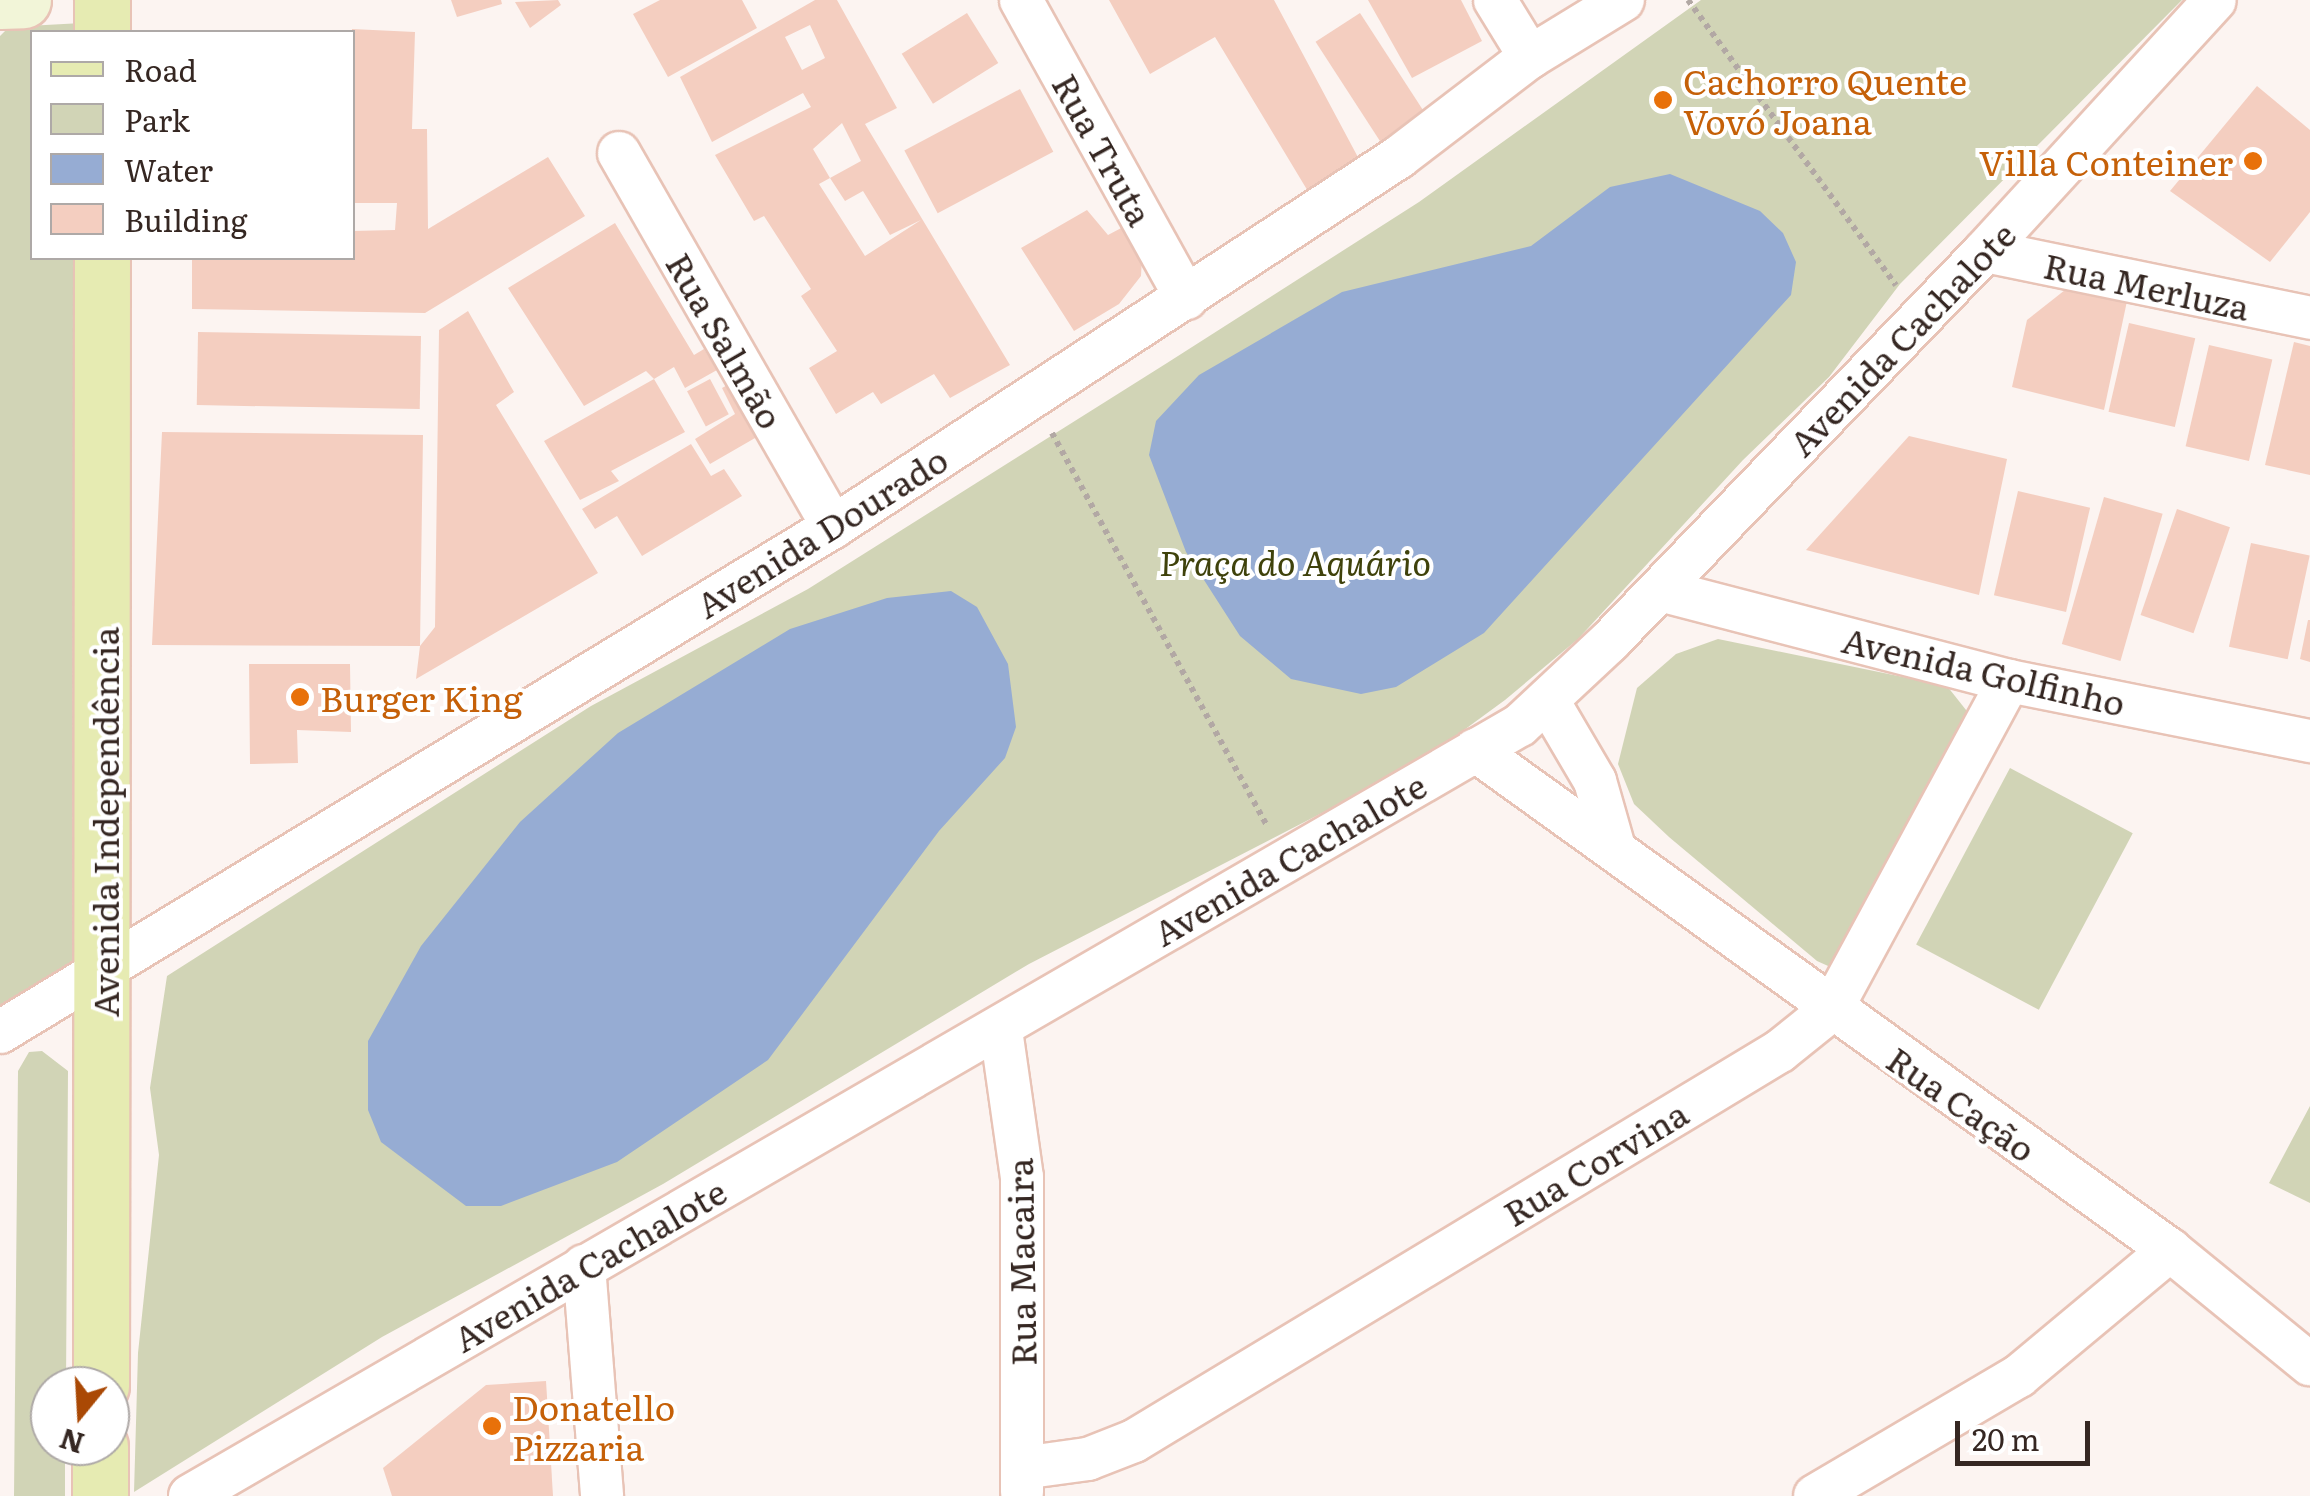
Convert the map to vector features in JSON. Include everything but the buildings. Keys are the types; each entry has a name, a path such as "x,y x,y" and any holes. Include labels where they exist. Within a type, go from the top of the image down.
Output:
{"main road":[{"path":"0,1 23,0"},
{"path":"102,0 102,30"},
{"name":"Avenida Independência","path":"100,1366 106,964 102,260"},
{"path":"100,1466 100,1496"}],"street":[{"name":"Rua Truta","path":"1021,0 1186,298"},
{"path":"1496,0 1530,57"},
{"name":"Avenida Dourado","path":"0,1032 106,964 833,528 1399,157 1530,57 1623,0"},
{"name":"Avenida Cachalote","path":"190,1496 584,1266 1001,1030 1475,750 1548,701 1985,252 2215,0"},
{"name":"Rua Salmão","path":"619,153 833,528"},
{"name":"Rua Merluza","path":"1985,252 2310,318"},
{"name":"Avenida Golfinho","path":"1660,590 2009,681 2310,742"},
{"name":"Rua Corvina","path":"1022,1482 1134,1442 1780,1051 1831,1010 2009,681"},
{"path":"1548,701 1595,781 1613,844"},
{"name":"Rua Cação","path":"1475,750 1613,844 1831,1010 2170,1250 2310,1364"},
{"name":"Rua Macaira","path":"1001,1030 1022,1177 1022,1482"},
{"path":"1815,1496 2019,1376 2170,1250"},
{"path":"584,1266 602,1496"}],"path":[{"path":"1688,0 1920,318"},
{"path":"1032,396 1286,860"}],"green space":[{"name":"Praça do Aquário","path":"1701,0 2182,0 1900,284 1829,377 1743,460 1578,639 1505,700 1419,763 1029,964 663,1184 382,1337 134,1492 138,1353 159,1155 150,1088 167,976 591,706 808,589 1167,363 1419,202"},
{"path":"82,23 82,30 30,30 30,260 84,260 89,960 0,1010 0,36 9,27"},
{"path":"1718,639 1947,686 1970,715 1837,970 1817,961 1669,837 1634,804 1618,764 1637,688 1676,654"},
{"path":"2010,768 2133,833 2039,1010 1916,945"},
{"path":"42,1051 68,1071 66,1366 30,1366 30,1466 65,1466 65,1496 14,1496 18,1071 29,1052"},
{"path":"2310,1106 2310,1203 2269,1183"}],"water":[{"path":"1670,174 1760,211 1783,233 1796,262 1791,295 1484,633 1396,687 1361,694 1291,679 1240,636 1186,552 1149,455 1156,421 1199,375 1342,292 1531,246 1610,187"},
{"path":"951,591 977,607 1008,664 1016,727 1005,758 939,831 768,1060 617,1162 501,1206 466,1206 381,1142 368,1110 368,1041 421,946 520,822 618,733 790,629 887,598"}],"place":[{"name":"Cachorro Quente Vovó Joana","path":"1663,100"},
{"name":"Villa Conteiner","path":"2253,161"},
{"name":"Burger King","path":"300,697"},
{"name":"Donatello Pizzaria","path":"492,1426"}]}
